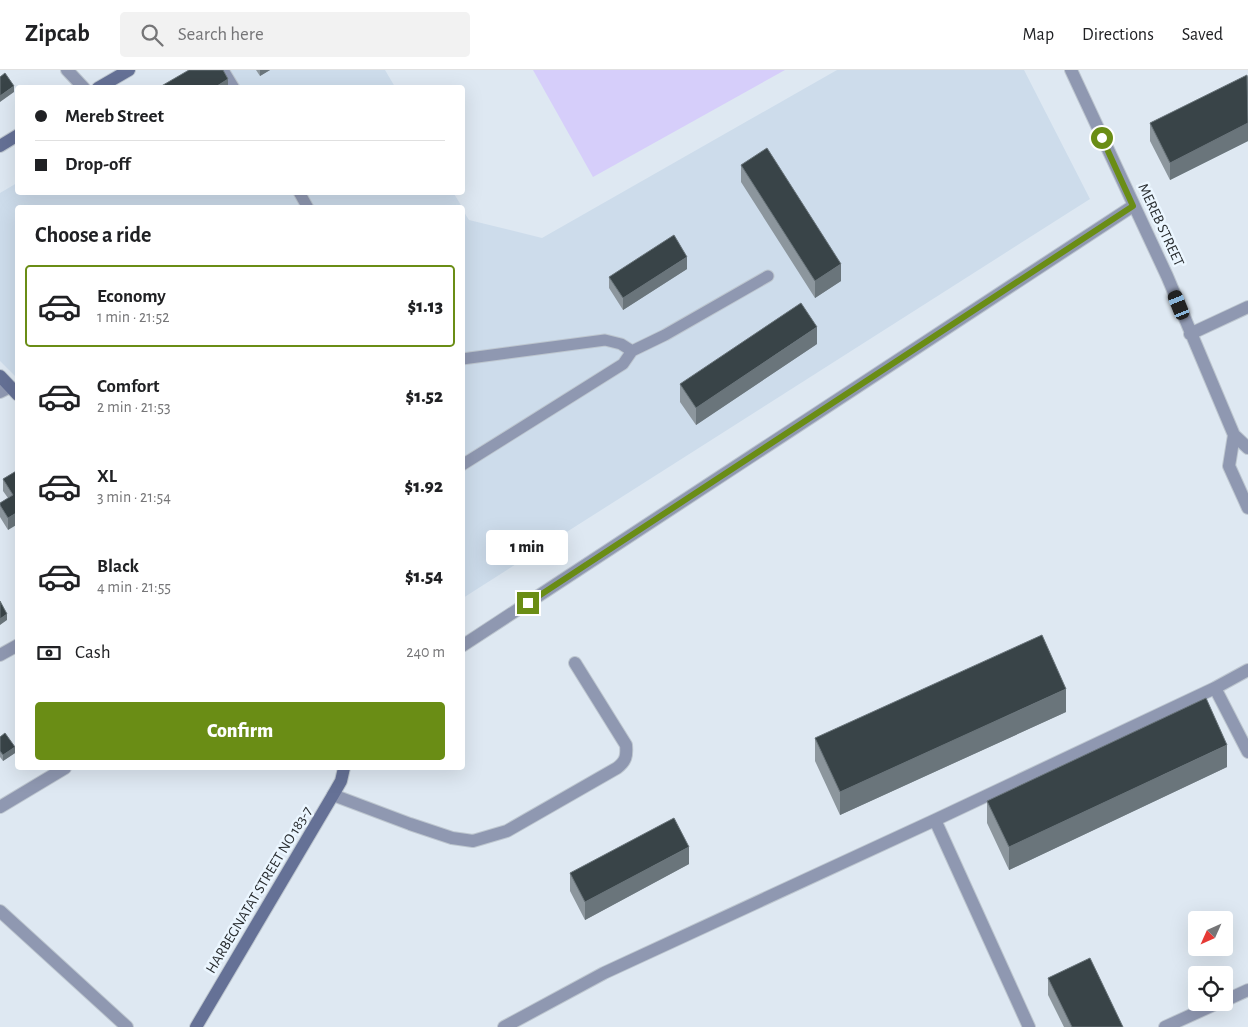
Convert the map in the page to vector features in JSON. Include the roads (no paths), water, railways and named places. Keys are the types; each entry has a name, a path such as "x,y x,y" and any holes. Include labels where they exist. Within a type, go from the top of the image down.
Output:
{"main road":[{"path":"103,85 129,70"},
{"path":"0,146 15,137"},
{"path":"0,376 9,391"},
{"name":"HARBEGNATAT STREET NO 183-7","path":"196,1027 334,795 341,782 344,770"}],"street":[{"path":"67,70 81,85"},
{"name":"MEREB STREET","path":"1071,70 1167,276 1234,435"},
{"path":"465,644 1133,206"},
{"path":"1190,334 1248,307"},
{"path":"1234,435 1248,448"},
{"path":"1234,435 1230,466 1248,508"},
{"path":"0,655 15,648"},
{"path":"334,795 452,838 473,841 507,831 617,768 624,762 627,755 626,745 575,662"},
{"path":"504,1027 604,973 935,820 1215,688 1248,670"},
{"path":"1215,688 1248,752"},
{"path":"0,807 62,770"},
{"path":"935,820 1029,1027"},
{"path":"0,911 127,1027"},
{"path":"1233,997 1248,990"},
{"path":"1165,1027 1201,1011"}],"lane":[{"path":"223,70 232,85"},
{"path":"465,462 623,364 632,351 665,335 768,276"},
{"path":"465,359 605,340 621,344 632,351"}]}
